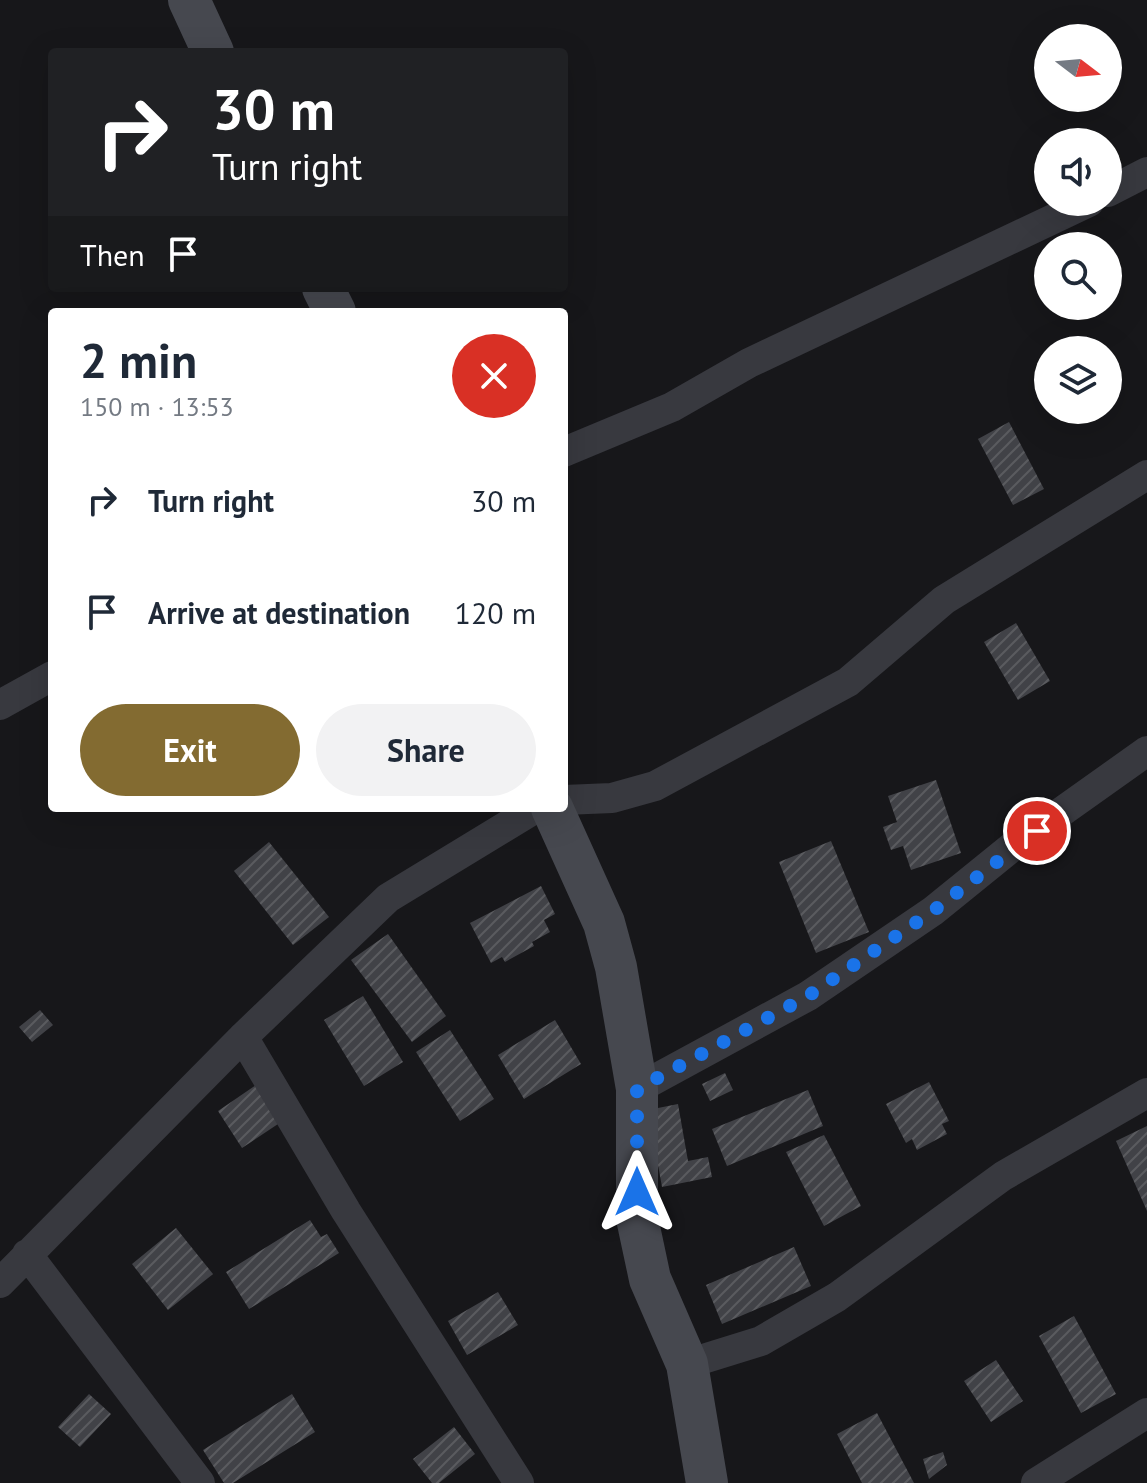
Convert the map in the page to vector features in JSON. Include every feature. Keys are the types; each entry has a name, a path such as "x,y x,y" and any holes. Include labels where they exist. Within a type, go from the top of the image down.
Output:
{"street":[{"path":"189,0 211,48"},
{"path":"1122,185 1147,172"},
{"path":"568,450 672,407 749,363 1059,216"},
{"path":"568,800 612,798 655,786 848,682 944,600 1147,475"},
{"path":"0,705 48,678"},
{"path":"637,1089 808,996 933,911 1012,847 1147,751"},
{"path":"0,1283 243,1037 388,898 529,812"},
{"path":"554,812 604,923 616,967 637,1089 637,1218 650,1279 687,1364 707,1483"},
{"path":"243,1037 346,1211 519,1483"},
{"path":"687,1364 761,1341 837,1297 1003,1176 1147,1093"},
{"path":"27,1254 200,1483"},
{"path":"1036,1483 1147,1413"}],"building":[{"path":"1009,422 1044,489 1013,505 978,439"},
{"path":"1016,623 1050,681 1018,700 984,642"},
{"path":"936,780 961,853 911,870 903,846 891,850 883,827 897,822 888,796"},
{"path":"831,841 869,932 816,953 779,862"},
{"path":"269,842 329,917 293,945 234,871"},
{"path":"541,886 555,914 544,920 550,932 532,942 534,946 505,962 502,957 491,963 470,923"},
{"path":"388,934 446,1016 412,1042 351,960"},
{"path":"363,996 403,1062 364,1086 324,1020"},
{"path":"40,1010 53,1025 32,1042 19,1027"},
{"path":"555,1020 581,1064 524,1099 498,1055"},
{"path":"450,1030 494,1099 460,1121 416,1052"},
{"path":"725,1073 733,1090 710,1101 702,1084"},
{"path":"929,1082 949,1121 942,1124 947,1134 917,1150 912,1139 906,1143 886,1104"},
{"path":"256,1085 281,1122 242,1148 218,1111"},
{"path":"808,1090 823,1126 727,1166 712,1129"},
{"path":"678,1104 688,1161 708,1157 712,1177 662,1187 648,1110"},
{"path":"1147,1126 1147,1211 1116,1141"},
{"path":"824,1135 861,1206 824,1226 786,1152"},
{"path":"310,1220 321,1237 327,1234 339,1253 249,1309 226,1272"},
{"path":"176,1228 213,1274 168,1310 132,1264"},
{"path":"794,1247 811,1286 722,1324 706,1285"},
{"path":"498,1292 518,1325 467,1355 448,1321"},
{"path":"1074,1316 1116,1394 1081,1413 1039,1336"},
{"path":"996,1360 1023,1401 991,1422 964,1381"},
{"path":"89,1394 111,1414 80,1447 58,1427"},
{"path":"292,1394 315,1432 233,1483 224,1483 203,1450"},
{"path":"877,1413 914,1483 862,1483 837,1434"},
{"path":"454,1427 475,1454 439,1483 432,1483 413,1459"},
{"path":"943,1452 947,1465 929,1479 923,1459"}],"route":[{"path":"637,1192 637,1089 808,996 933,911 1012,847 1037,831"}]}
